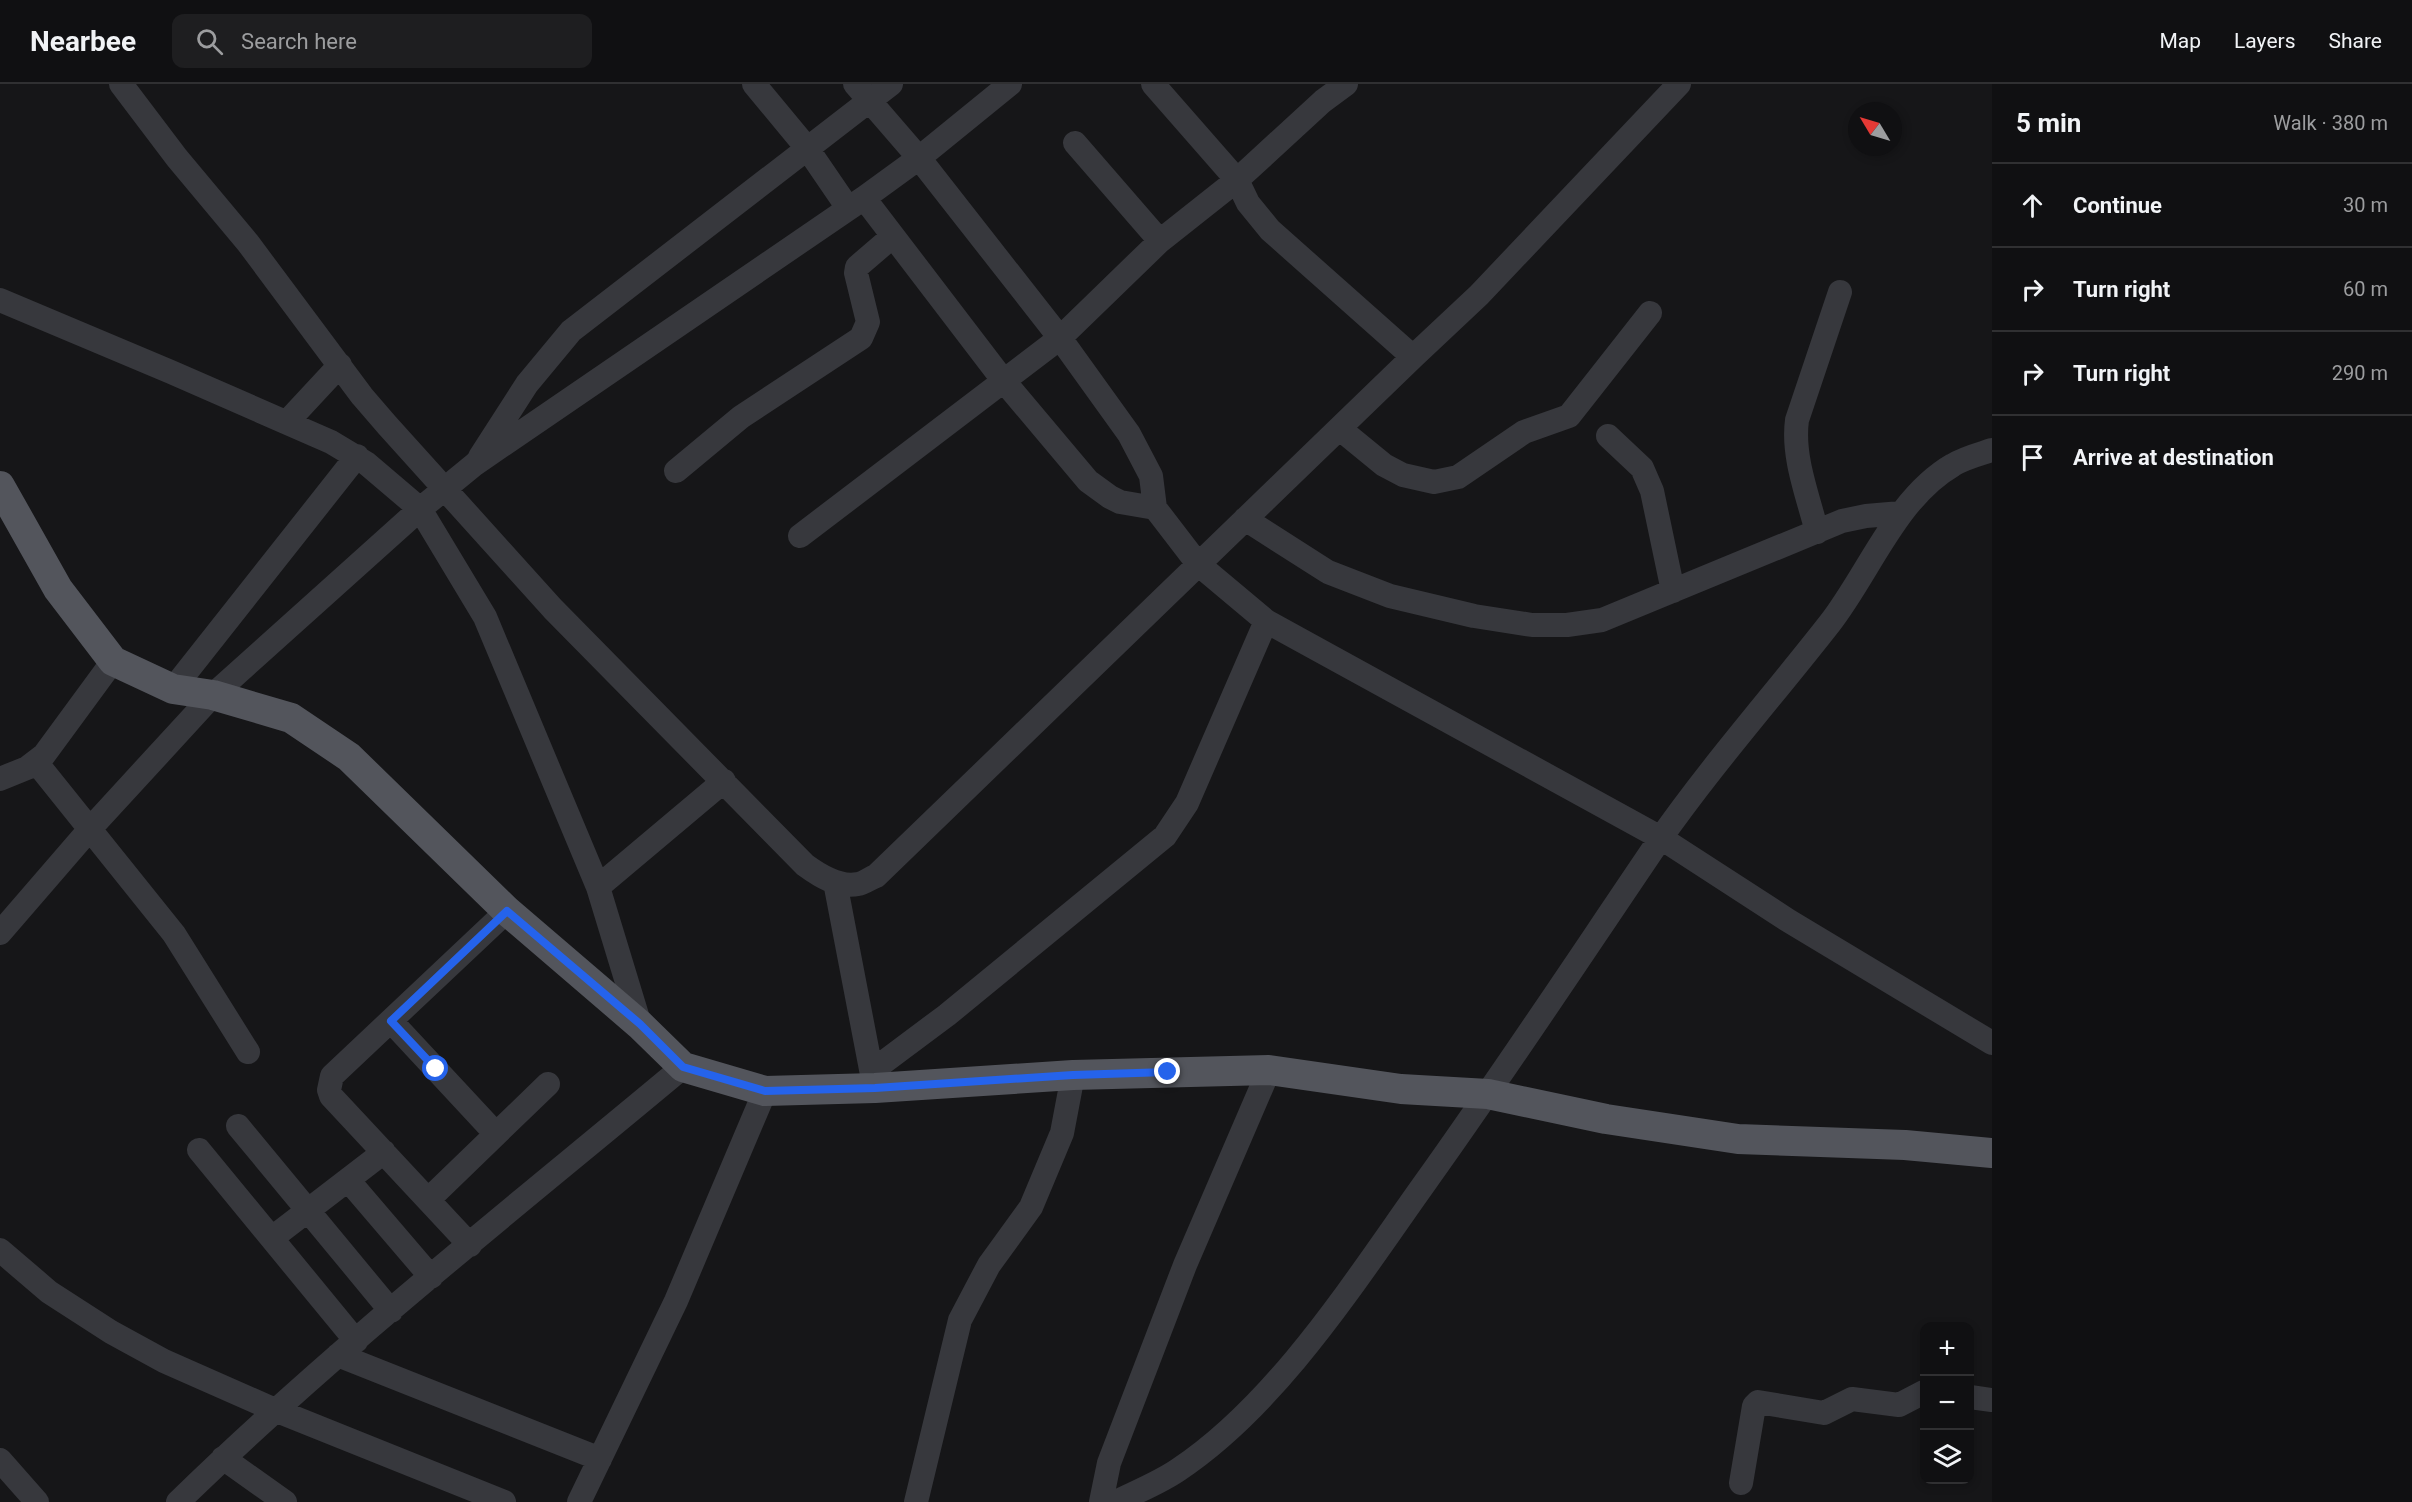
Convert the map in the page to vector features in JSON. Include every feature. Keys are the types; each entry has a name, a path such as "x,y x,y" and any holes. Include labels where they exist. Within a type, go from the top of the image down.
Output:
{"main road":[{"path":"0,486 58,589 113,661 173,689 213,695 291,718 350,757 507,911 640,1024 683,1067 765,1091 873,1079 1269,1070 1401,1089 1488,1094 1606,1119 1728,1138 1905,1145 1992,1153"}],"street":[{"path":"121,84 177,158 248,243 362,396 553,609 805,865 835,882 858,884 876,876 1479,295 1679,84"},
{"path":"754,84 856,203 893,236 1004,380 1088,481 1120,502 1155,508"},
{"path":"475,464 527,384 549,354 571,331 807,148 862,92 891,84"},
{"path":"0,933 89,830 213,695 420,509 475,464 919,158 1010,84"},
{"path":"1153,84 1237,180 1248,203 1270,230 1413,357"},
{"path":"800,536 1060,338 1160,241 1237,180 1323,101 1346,84"},
{"path":"862,92 919,158 1060,338 1129,434 1151,476 1155,508 1198,564 1266,621 1661,838 1789,921 1992,1043"},
{"path":"1075,143 1160,241"},
{"path":"676,471 741,417 861,338 868,322 856,273 857,267 893,236"},
{"path":"1817,532 1795,447 1795,432 1840,292"},
{"path":"0,300 287,422 357,456 420,509 485,617 598,887 640,1024"},
{"path":"1340,429 1384,465 1403,475 1434,482 1458,477 1524,432 1569,416 1650,313"},
{"path":"287,422 339,366"},
{"path":"1608,436 1642,468 1652,491 1673,591"},
{"path":"1116,1502 1176,1472 1215,1442 1256,1404 1328,1319 1488,1094 1661,838 1699,785 1834,619 1901,513 1932,481 1953,464 1992,450"},
{"path":"173,689 357,456"},
{"path":"1245,519 1328,572 1390,596 1474,616 1532,625 1567,625 1602,620 1854,518 1901,513"},
{"path":"835,882 873,1079 947,1015 1165,836 1186,803 1266,621"},
{"path":"0,779 27,768 44,755 113,661"},
{"path":"36,762 174,934 248,1053"},
{"path":"598,887 724,781"},
{"path":"470,1245 329,1090 332,1076 507,911"},
{"path":"391,1021 496,1134"},
{"path":"178,1502 275,1410 683,1067"},
{"path":"1101,1502 1109,1463 1177,1287 1269,1070"},
{"path":"916,1502 960,1320 989,1265 1031,1207 1062,1133 1073,1075"},
{"path":"428,1200 548,1084"},
{"path":"579,1502 676,1301 765,1091"},
{"path":"238,1126 392,1311"},
{"path":"199,1150 272,1239 347,1348 600,1459"},
{"path":"272,1239 384,1152"},
{"path":"348,1180 431,1277"},
{"path":"0,1250 49,1292 111,1332 164,1361 490,1500"},
{"path":"1742,1483 1754,1406 1758,1402 1824,1413 1852,1399 1899,1405 1920,1394"},
{"path":"1974,1398 1992,1400"},
{"path":"223,1458 285,1502"},
{"path":"5,1477 37,1502"}],"route":[{"path":"436,1069 391,1021 507,911 640,1024 683,1067 765,1091 875,1088 1073,1075 1168,1072"}]}
